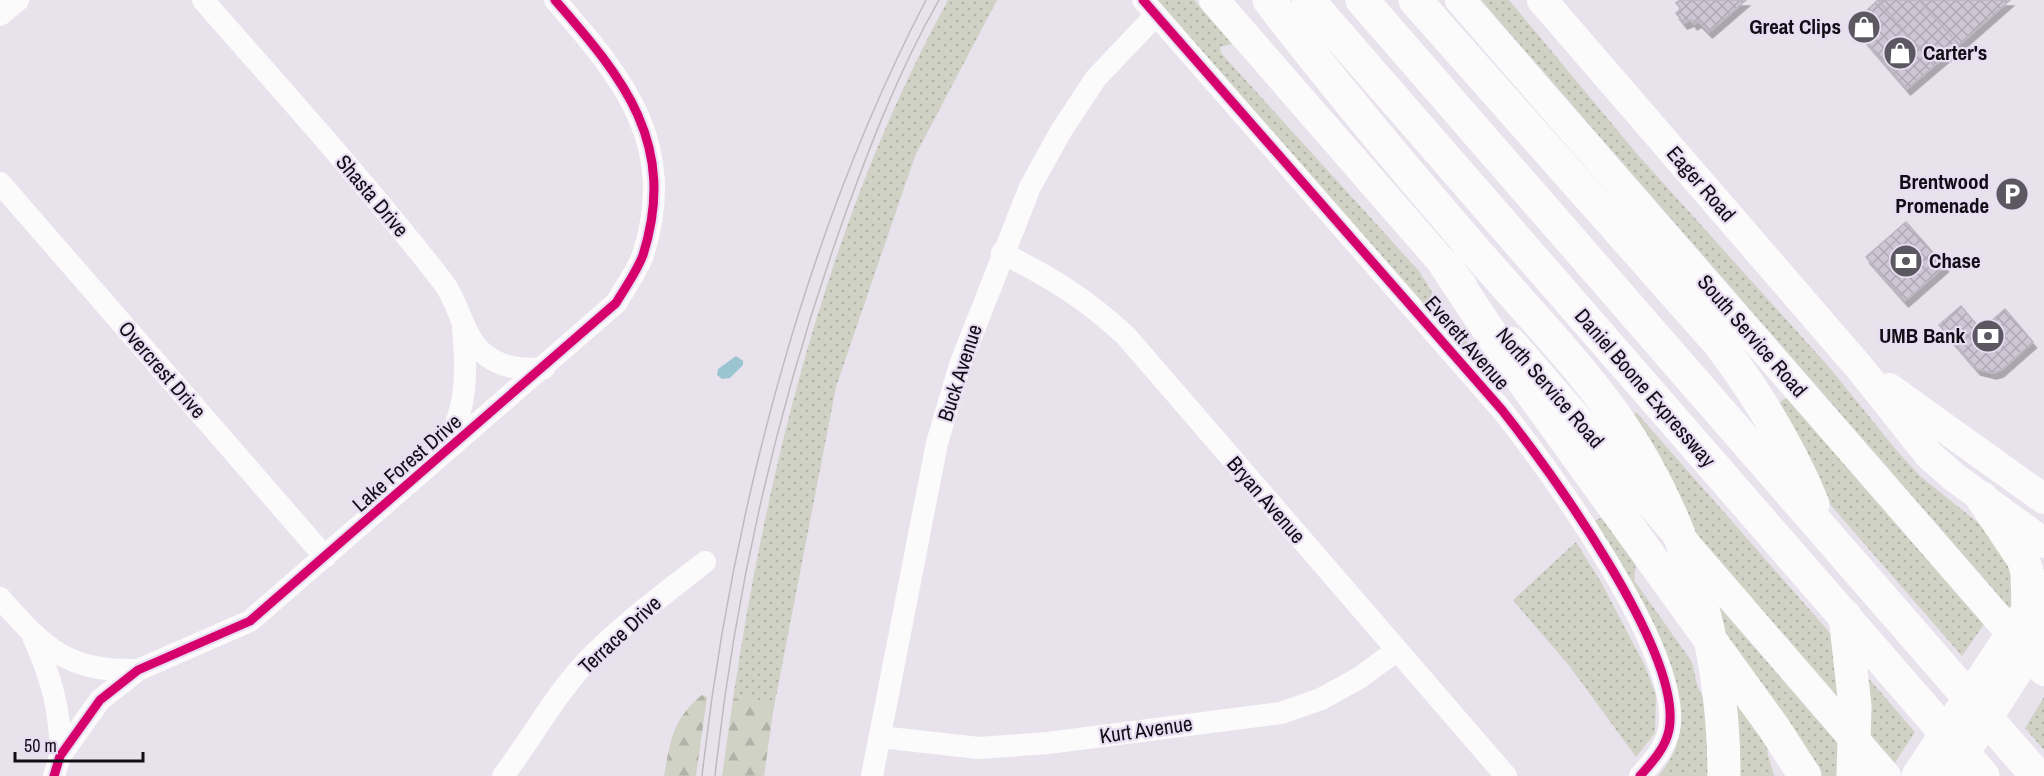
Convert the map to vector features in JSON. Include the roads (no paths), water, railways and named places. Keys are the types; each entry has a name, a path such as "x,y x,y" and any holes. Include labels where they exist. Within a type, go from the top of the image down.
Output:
{"highway":[{"path":"1269,0 1379,140 1579,370 1618,420 1664,503 1686,555 1711,642 1722,711 1724,776"},
{"name":"Daniel Boone Expressway","path":"1308,0 1983,776"},
{"name":"Daniel Boone Expressway","path":"1362,0 2027,765"},
{"path":"1415,0 1718,342 1758,398 1803,480 1834,568 1847,627 1855,706 1873,774"},
{"path":"1446,266 1515,370 1774,728 1805,776"},
{"path":"1948,776 2011,679 2039,608 2023,559 1982,498"},
{"path":"1918,776 2039,608"},
{"path":"2011,679 2044,651"}],"main road":[{"name":"North Service Road","path":"1214,0 1446,266 1873,774"},
{"name":"South Service Road","path":"1460,0 2044,671"},
{"name":"Eager Road","path":"1542,0 1860,368 1929,454 1982,498 2044,543"},
{"name":"Eager Road","path":"1860,368 2044,499"}],"street":[{"path":"0,15 18,0"},
{"name":"Shasta Drive","path":"203,0 445,285 462,324 475,346 488,357 524,370 544,368"},
{"name":"Lake Forest Drive","path":"57,766 100,700 138,670 250,621 544,368 616,303 642,257 652,218 655,184 648,137 630,96 600,51 555,0"},
{"name":"Buck Avenue","path":"872,776 937,443 960,365 1002,253 1030,187 1060,131 1096,78 1150,7"},
{"name":"Everett Avenue","path":"1150,7 1502,410 1536,453 1582,521 1617,578 1644,630 1664,678 1671,705 1669,730 1657,756 1640,776"},
{"name":"Overcrest Drive","path":"0,183 325,558"},
{"name":"Bryan Avenue","path":"1002,253 1061,283 1092,305 1126,336 1506,776"},
{"path":"428,468 449,440 460,415 466,361 462,324"},
{"name":"Terrace Drive","path":"502,776 552,704 590,657 636,616 705,562"},
{"path":"0,598 32,634 55,653 83,665 108,671 138,670"},
{"path":"32,634 46,666 57,708 57,766"},
{"name":"Kurt Avenue","path":"880,737 979,748 1048,743 1281,713 1321,699 1359,678 1396,651"},
{"path":"519,776 525,746"}],"water":[{"path":"736,356 743,361 743,365 730,378 722,379 717,375 718,369"}],"tram line":[{"path":"702,776 715,678 732,578 754,478 780,378 810,279 844,183 883,90 926,0"},
{"path":"715,776 734,637 747,568 778,430 797,363 840,229 873,141 910,55 939,0"}],"place":[{"name":"Great Clips","path":"1864,27"},
{"name":"Carter's","path":"1900,53"},
{"name":"Brentwood Promenade","path":"2012,194"},
{"name":"Chase","path":"1906,261"},
{"name":"UMB Bank","path":"1988,336"}]}
